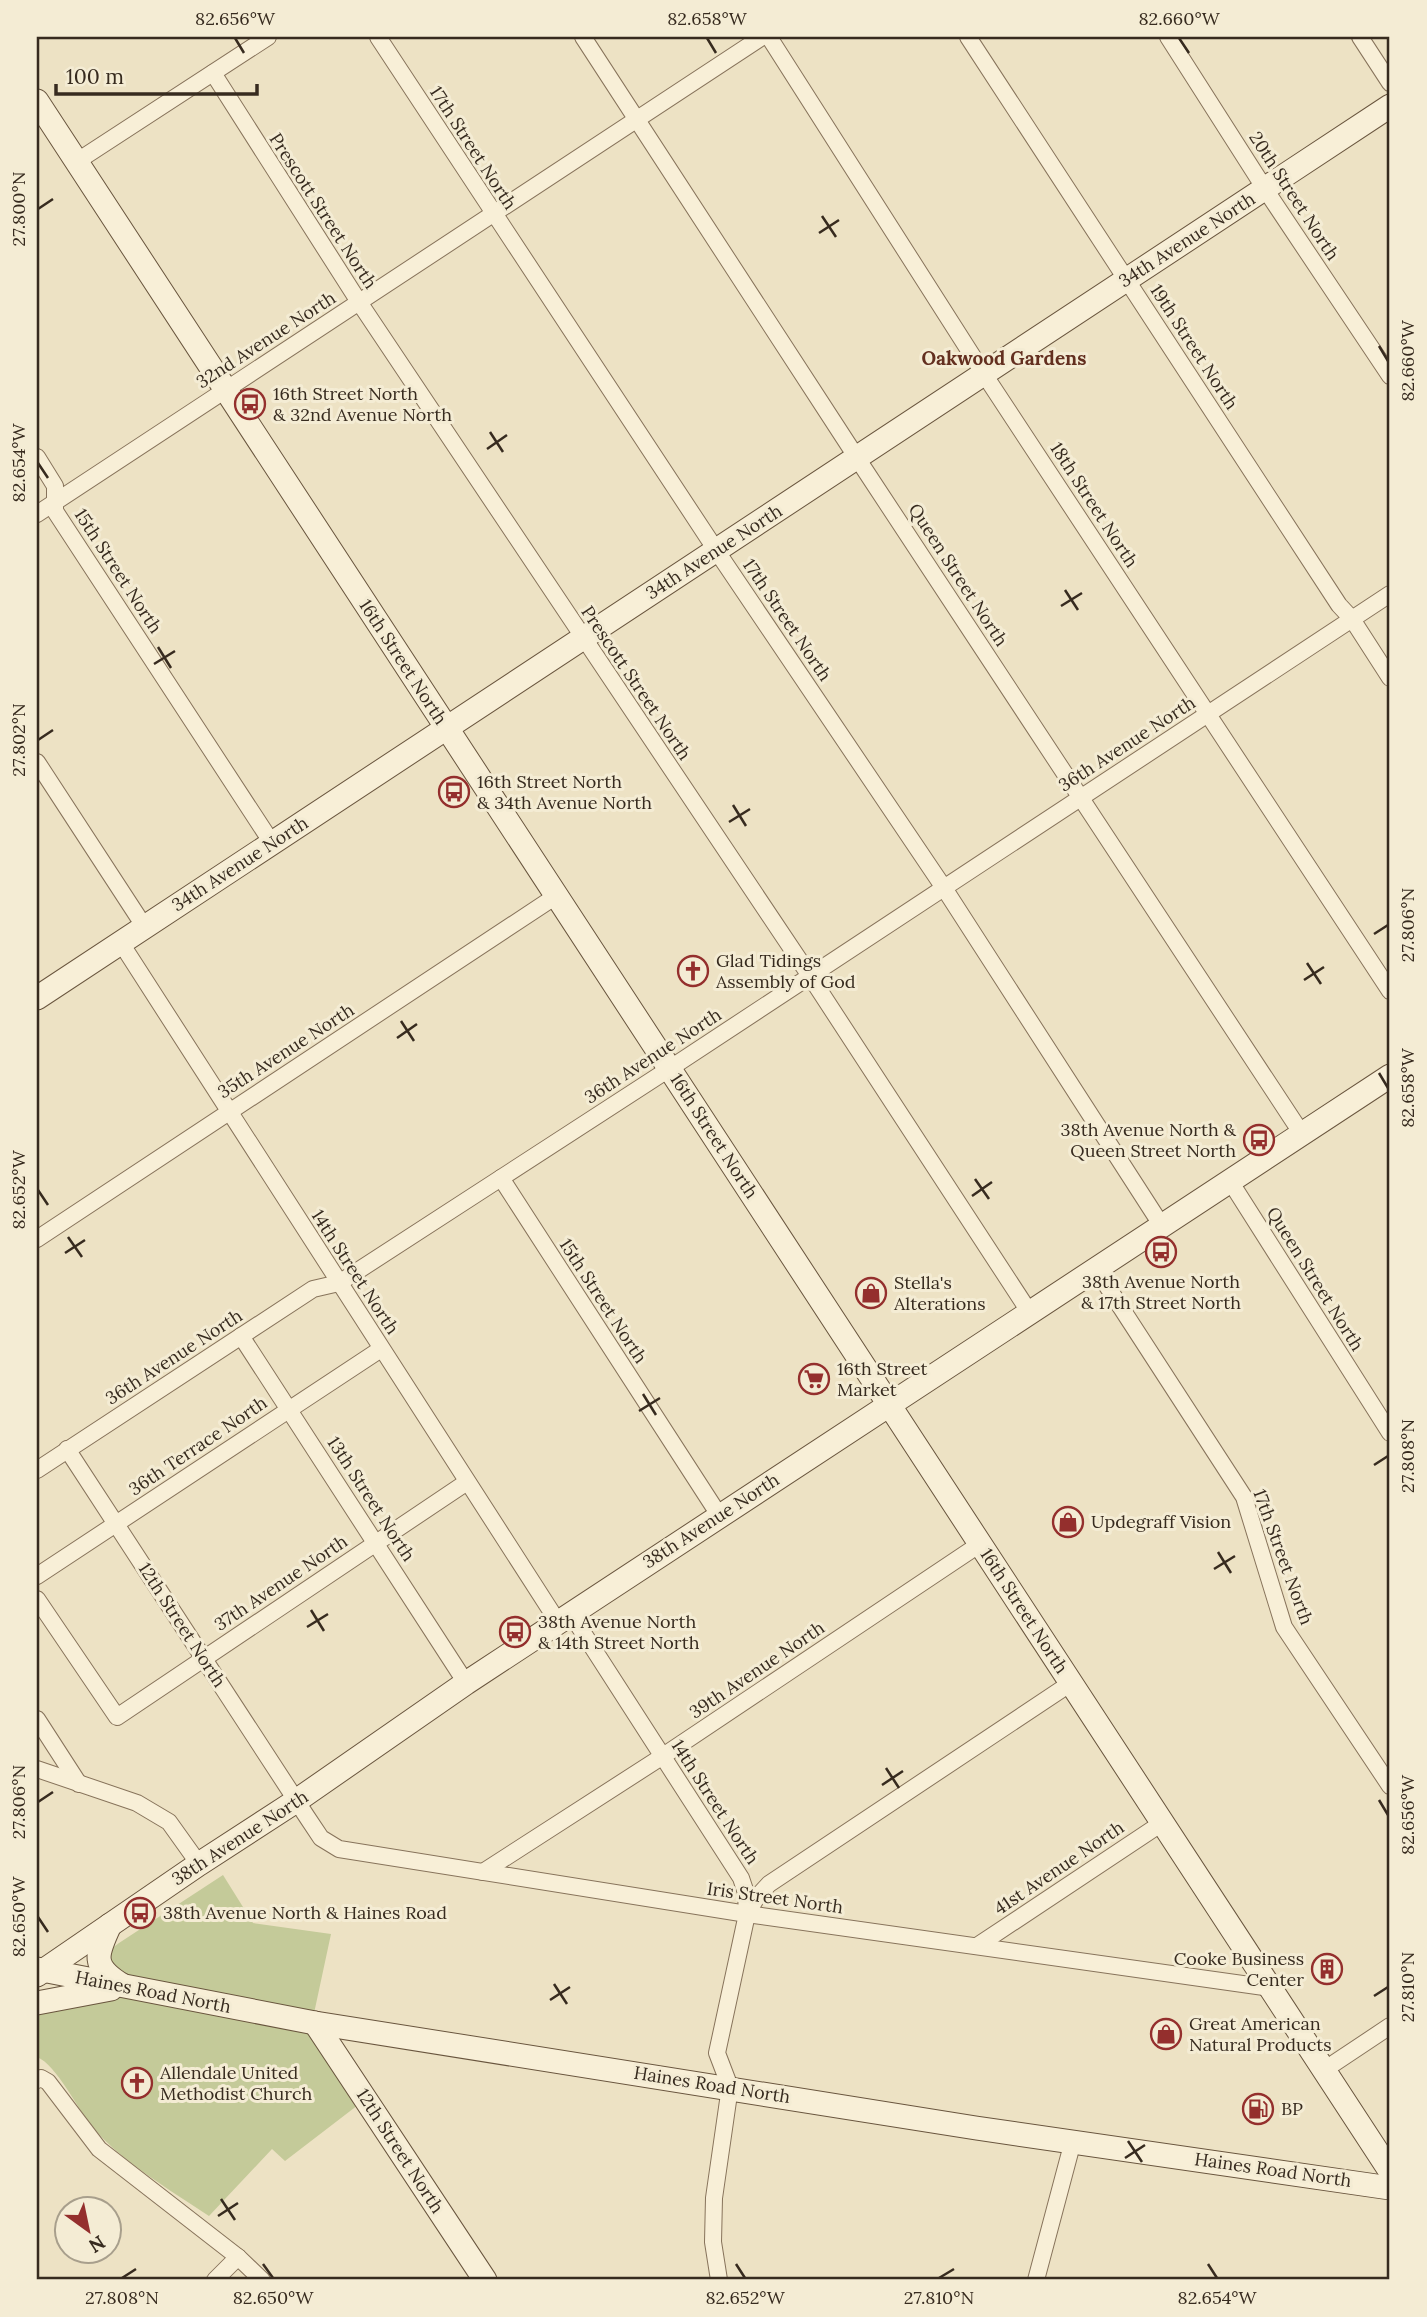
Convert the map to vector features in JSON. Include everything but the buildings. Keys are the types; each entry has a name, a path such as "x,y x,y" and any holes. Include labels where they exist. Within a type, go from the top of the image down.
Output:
{"street":[{"path":"76,162 268,37"},
{"name":"17th Street North","path":"378,37 716,550 944,888 1162,1226"},
{"name":"Queen Street North","path":"583,37 1302,1134"},
{"name":"32nd Avenue North","path":"37,514 762,37"},
{"name":"18th Street North","path":"769,37 984,374 1390,991"},
{"name":"19th Street North","path":"968,37 1339,605 1352,619 1390,677"},
{"name":"20th Street North","path":"1168,37 1265,189 1390,376"},
{"path":"1360,37 1390,83"},
{"name":"Prescott Street North","path":"213,73 359,302 810,976 1030,1313"},
{"name":"16th Street North","path":"37,101 1390,2171"},
{"name":"34th Avenue North","path":"37,998 1390,106"},
{"name":"15th Street North","path":"37,457 55,486 55,511 272,843"},
{"name":"36th Avenue North","path":"37,1469 313,1289 339,1283 1390,594"},
{"path":"37,762 145,926"},
{"name":"35th Avenue North","path":"37,1239 556,896"},
{"name":"14th Street North","path":"121,943 467,1482 663,1756 741,1878 746,1893 747,1914 717,2053 730,2087 714,2199 713,2242 719,2280"},
{"name":"38th Avenue North","path":"39,1972 719,1515 1390,1076"},
{"name":"15th Street North","path":"501,1178 719,1515"},
{"name":"Queen Street North","path":"1230,1181 1390,1433"},
{"name":"17th Street North","path":"1096,1269 1244,1497 1284,1627 1390,1786"},
{"name":"13th Street North","path":"242,1336 466,1683"},
{"name":"36th Terrace North","path":"37,1576 381,1349"},
{"name":"12th Street North","path":"67,1449 296,1801"},
{"name":"37th Avenue North","path":"37,1598 117,1717 467,1482"},
{"name":"39th Avenue North","path":"483,1872 663,1756 980,1544"},
{"path":"747,1914 769,1884 1071,1683"},
{"path":"37,1719 79,1784"},
{"path":"37,1769 137,1803 169,1822 199,1864"},
{"name":"Iris Street North","path":"296,1801 321,1838 339,1849 747,1914 1270,1988"},
{"name":"41st Avenue North","path":"977,1946 1162,1823"},
{"path":"110,1925 99,1954 101,1966 106,1976 125,1986"},
{"name":"Haines Road North","path":"39,1972 315,2023 976,2128 1390,2188"},
{"path":"37,2003 125,1986"},
{"name":"12th Street North","path":"315,2023 485,2280"},
{"path":"1324,2070 1390,2026"},
{"path":"37,2080 41,2078 48,2082 99,2149 238,2257 262,2280"},
{"path":"1036,2280 1073,2141"},
{"path":"215,2280 238,2257"}],"green space":[{"path":"223,1875 253,1923 331,1934 310,2032 358,2105 285,2161 272,2149 209,2216 133,2165 93,2128 60,2078 37,2057 37,2006 108,1960 107,1952 119,1943"}],"place":[{"name":"16th Street North & 32nd Avenue North","path":"250,404"},
{"name":"16th Street North & 34th Avenue North","path":"454,792"},
{"name":"Glad Tidings Assembly of God","path":"693,971"},
{"name":"38th Avenue North & Queen Street North","path":"1259,1140"},
{"name":"38th Avenue North & 17th Street North","path":"1161,1252"},
{"name":"Stella's Alterations","path":"871,1293"},
{"name":"16th Street Market","path":"814,1379"},
{"name":"Updegraff Vision","path":"1068,1522"},
{"name":"38th Avenue North & 14th Street North","path":"515,1632"},
{"name":"38th Avenue North & Haines Road","path":"140,1913"},
{"name":"Cooke Business Center","path":"1327,1969"},
{"name":"Great American Natural Products","path":"1166,2034"},
{"name":"Allendale United Methodist Church","path":"137,2083"},
{"name":"BP","path":"1258,2109"}],"district":[{"name":"Oakwood Gardens","path":"1004,358"}]}
